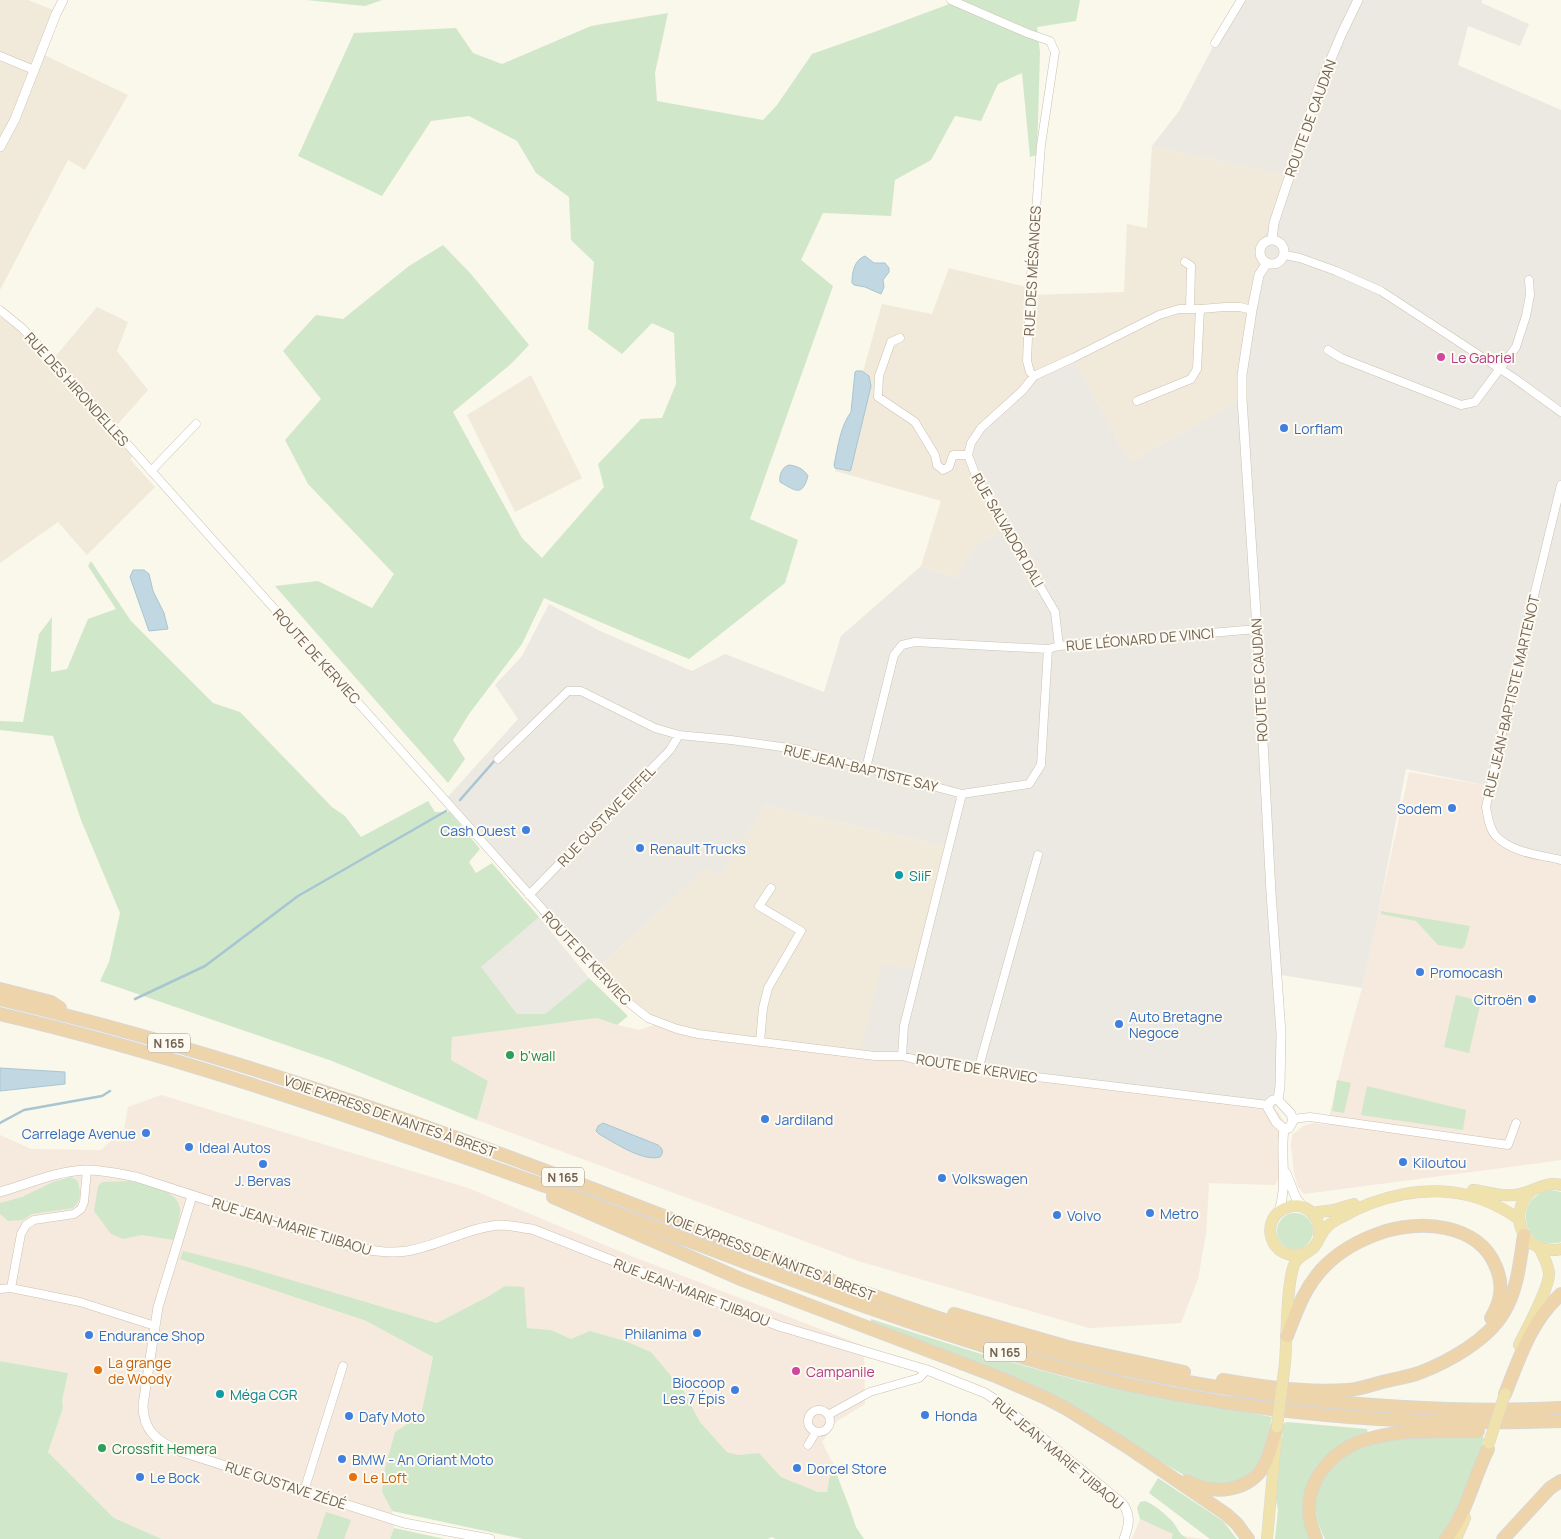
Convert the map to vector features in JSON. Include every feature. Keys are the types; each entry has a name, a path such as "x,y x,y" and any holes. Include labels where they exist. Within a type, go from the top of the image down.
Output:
{"highway":[{"path":"0,989 51,1002 73,1016"},
{"name":"VOIE EXPRESS DE NANTES À BREST","path":"0,999 73,1016 266,1072 415,1123 857,1290 986,1333 1065,1356 1145,1374 1242,1392 1334,1402 1408,1408 1494,1410 1561,1408"},
{"name":"VOIE EXPRESS DE NANTES À BREST","path":"0,1014 219,1073 302,1100 577,1197 867,1308 1021,1357 1085,1374 1235,1404 1307,1413 1479,1423 1561,1421"},
{"path":"476,1161 496,1174 744,1280 1021,1386 1067,1409 1126,1446 1226,1514 1237,1524 1248,1539"},
{"path":"1287,1336 1304,1293 1315,1277 1337,1255 1366,1238 1396,1229 1430,1226 1461,1232 1484,1248 1493,1260 1500,1276 1501,1292 1499,1304 1484,1329 1446,1356 1431,1364 1351,1390"},
{"path":"1351,1390 1417,1374 1463,1350 1486,1334 1504,1313 1513,1292 1524,1235"},
{"name":"N 165","path":"857,1290 879,1291 1026,1335 1148,1365 1228,1381 1266,1386 1309,1390 1351,1390"},
{"path":"1504,1394 1537,1321 1561,1294"},
{"path":"1316,1539 1309,1514 1311,1492 1323,1468 1343,1450 1371,1438 1411,1432 1511,1430 1532,1422"},
{"path":"1126,1446 1191,1483 1204,1488 1231,1489 1242,1486 1258,1473 1265,1464 1277,1426"},
{"path":"1446,1539 1463,1513 1478,1468 1488,1446"},
{"path":"1504,1539 1550,1488 1561,1481"}],"main road":[{"path":"1305,1253 1289,1255 1275,1246 1271,1236 1271,1225 1280,1211 1294,1206 1308,1210 1334,1210 1387,1193 1417,1188 1452,1187 1511,1196 1532,1190 1544,1184 1561,1185"},
{"path":"1532,1190 1522,1202 1519,1219 1520,1227 1524,1235 1533,1244 1552,1250 1561,1249"},
{"path":"1267,1539 1277,1426 1285,1363 1288,1294 1296,1261 1315,1246 1319,1236 1328,1225 1366,1204 1396,1196 1452,1192 1476,1197 1495,1205 1519,1219"},
{"path":"1308,1210 1319,1224 1319,1236"},
{"path":"1456,1539 1484,1470 1488,1446 1518,1346 1546,1287 1549,1274 1539,1247"}],"street":[{"path":"0,147 15,119 63,0"},
{"name":"RUE DES MÉSANGES","path":"951,0 1027,34 1050,41 1055,52 1041,145 1030,288 1027,361 1030,372 1034,376"},
{"path":"1215,43 1241,0"},
{"name":"ROUTE DE CAUDAN","path":"1280,1102 1281,1033 1271,893 1242,375 1252,310 1260,275 1267,263 1261,258 1260,250 1264,243 1272,240 1274,224 1312,108 1342,33 1358,0"},
{"path":"0,56 34,70"},
{"path":"1267,263 1270,265 1278,264 1285,255 1282,244 1272,240"},
{"path":"1285,255 1300,258 1336,271 1381,291 1500,369 1561,412"},
{"path":"1185,262 1191,266 1190,310"},
{"path":"1328,350 1341,358 1461,405 1475,402 1516,347 1530,295 1529,280"},
{"path":"1034,376 1159,315 1179,309 1200,310 1240,307 1252,310"},
{"name":"RUE DES HIRONDELLES","path":"0,310 22,328 151,471"},
{"path":"1137,402 1191,379 1197,369 1200,310"},
{"path":"900,338 891,342 879,376 878,397 915,422 935,455 937,465 944,470 949,467 953,455 968,455"},
{"name":"RUE SALVADOR DALI","path":"1034,376 1022,390 981,428 971,442 968,455 976,476 1055,612 1059,646"},
{"path":"151,471 196,424"},
{"name":"ROUTE DE KERVIEC","path":"151,471 619,995 648,1018 677,1029 698,1034 875,1056 902,1056 929,1063 1269,1109"},
{"name":"RUE JEAN-BAPTISTE MARTENOT","path":"1561,485 1512,687 1486,808 1495,836 1510,847 1561,860"},
{"name":"RUE LÉONARD DE VINCI","path":"962,794 1029,784 1041,765 1048,649 1059,646 1257,629"},
{"path":"866,768 894,655 902,645 915,642 1048,649"},
{"name":"RUE JEAN-BAPTISTE SAY","path":"498,759 568,691 581,691 655,728 679,734 796,749 962,794"},
{"name":"RUE GUSTAVE EIFFEL","path":"529,895 670,750 679,734"},
{"path":"902,1056 904,1026 962,794"},
{"path":"978,1070 1038,855"},
{"path":"760,1042 763,1008 768,988 801,931 759,906 771,888"},
{"path":"1269,1109 1272,1100 1280,1102 1292,1117 1291,1126 1282,1127"},
{"path":"1269,1109 1276,1115 1280,1114 1283,1108 1280,1102"},
{"path":"1269,1109 1282,1127 1284,1168 1280,1211"},
{"path":"1282,1127 1278,1122 1280,1116 1286,1114 1292,1117 1310,1117 1508,1145 1516,1123"},
{"path":"1284,1168 1296,1198 1308,1210"},
{"path":"11,1288 21,1234 26,1225 34,1220 74,1214 81,1209 84,1202 87,1170"},
{"name":"RUE JEAN-MARIE TJIBAOU","path":"0,1192 57,1174 87,1170 114,1173 136,1177 349,1246 379,1252 407,1251 478,1229 502,1225 532,1229 779,1326 927,1370 985,1393 999,1402 1122,1504 1128,1512 1129,1518 1124,1539"},
{"name":"RUE GUSTAVE ZÉDÉ","path":"192,1196 158,1307 143,1405 143,1414 149,1429 158,1441 180,1451 404,1523 490,1539"},
{"path":"0,1289 11,1288 80,1302 156,1326"},
{"path":"304,1491 343,1366"},
{"path":"828,1415 870,1392 919,1378 927,1370"},
{"path":"819,1410 828,1415 830,1422 826,1429 816,1432 808,1425 808,1421 812,1412 819,1410"},
{"path":"808,1445 816,1432"}],"shaded area":[{"path":"0,0 28,0 56,11 40,53 128,95 85,170 68,160 0,290"},
{"path":"1241,0 1482,0 1482,3 1529,24 1520,46 1468,26 1458,65 1561,110 1561,860 1510,847 1489,822 1489,786 1406,769 1362,988 1281,975 1273,906 1281,1033 1275,1108 1256,1104 978,1070 902,1056 859,1055 883,963 918,969 948,847 765,805 721,875 705,869 596,970 445,800 518,719 495,685 522,656 549,604 600,631 692,671 725,654 824,692 841,636 921,566 955,578 974,547 1006,529 968,455 971,443 1034,376 1073,358 1130,462 1242,399 1259,275 1257,250 1279,209 1289,176 1152,146 1179,111 1215,43"},
{"path":"1152,146 1290,176 1259,275 1242,399 1130,462 1073,358 1007,529 974,547 955,578 921,566 941,501 835,471 882,304 932,314 949,268 1030,288 1030,295 1124,292 1127,224 1147,228"},
{"path":"97,307 128,322 117,351 148,390 110,433 133,456 130,459 155,487 87,555 58,522 0,563 0,315 24,330 48,365"},
{"path":"531,375 582,478 515,512 467,415"},
{"path":"1409,772 1489,786 1561,860 1561,1160 1304,1194 1298,1187 1294,1173 1291,1145 1292,1135 1303,1126 1313,1123 1327,1125 1362,988"},
{"path":"765,805 948,847 919,969 859,1055 698,1034 648,1018 596,970 706,868 721,875"},
{"path":"539,917 589,978 545,1014 517,1014 480,967"},
{"path":"597,1018 639,1030 660,1023 677,1029 1275,1108 1285,1122 1284,1168 1275,1185 1209,1183 1206,1234 1198,1279 1181,1323 1089,1328 858,1261 477,1120 488,1081 451,1060 452,1037"},
{"path":"161,1095 468,1188 626,1254 864,1346 865,1404 837,1421 822,1442 832,1462 827,1492 818,1492 781,1477 759,1453 738,1455 727,1452 700,1422 683,1390 651,1352 625,1341 590,1331 571,1340 551,1330 527,1328 505,1286 437,1323 369,1303 364,1320 433,1357 421,1415 395,1432 382,1492 392,1511 394,1528 390,1539 162,1539 114,1518 48,1452 63,1408 62,1401 68,1373 0,1361 0,1135 31,1149 101,1150 124,1129 128,1107"},
{"path":"1140,1519 1174,1534 1202,1539 1132,1539"}],"green space":[{"path":"306,0 382,0 365,6"},
{"path":"960,0 1080,0 1076,21 1037,27 1040,52 1037,155 1030,157 1022,73 998,84 981,121 955,116 931,160 895,180 891,216 823,213 801,260 833,286 750,519 798,540 785,583 689,659 544,598 522,644 469,714 453,740 465,759 448,783 275,586 318,581 372,608 394,574 308,484 285,440 321,399 283,351 316,315 343,319 409,266 443,245 471,274 529,345 512,363 453,412 522,538 542,558 604,487 598,464 641,419 662,418 676,384 674,333 652,323 622,354 588,329 594,262 571,240 569,197 536,173 517,141 469,116 431,121 382,196 298,156 354,33 456,28 473,53 502,64 591,26 668,13 655,73 657,101 763,120 777,105 812,54"},
{"path":"91,561 131,621 213,703 240,712 332,807 345,816 361,837 428,801 435,812 450,812 480,849 469,862 476,873 492,863 539,917 481,967 517,1014 545,1014 589,978 628,1016 617,1025 597,1018 452,1037 451,1060 488,1081 477,1120 332,1061 100,981 109,962 120,913 81,820 53,736 0,730 0,721 23,722 39,634 52,617 51,672 67,669 88,619 116,609 88,566"},
{"path":"1381,911 1470,926 1465,945 1462,949 1438,945 1416,921 1381,914"},
{"path":"1456,995 1481,1001 1469,1053 1444,1047"},
{"path":"1337,1080 1351,1083 1344,1113 1332,1111"},
{"path":"1367,1086 1466,1110 1463,1130 1361,1115"},
{"path":"71,1177 77,1180 80,1191 78,1202 73,1208 32,1214 23,1220 8,1221 0,1214 0,1203 22,1197 53,1182"},
{"path":"131,1181 161,1189 174,1197 180,1212 174,1240 142,1235 123,1239 111,1234 94,1211 98,1186 102,1182"},
{"path":"1551,1190 1561,1192 1561,1242 1548,1243 1538,1240 1530,1232 1526,1223 1526,1212 1530,1203 1538,1195"},
{"path":"1295,1213 1302,1214 1308,1218 1312,1224 1312,1238 1308,1244 1302,1248 1295,1249 1288,1248 1282,1244 1278,1238 1277,1231 1278,1224 1282,1218 1288,1214"},
{"path":"183,1251 247,1267 437,1323 505,1286 524,1287 527,1328 551,1330 571,1339 590,1331 625,1341 651,1352 683,1390 700,1422 727,1452 738,1455 759,1453 781,1477 818,1492 827,1492 832,1462 856,1527 864,1539 775,1539 772,1537 768,1539 523,1539 392,1511 382,1492 384,1472 395,1432 421,1415 433,1357 364,1320 180,1259"},
{"path":"871,1319 978,1353 1084,1382 1272,1417 1264,1450 1258,1465 1246,1476 1234,1483 1214,1484 1198,1482 1151,1456 1059,1397 973,1361 871,1324"},
{"path":"0,1361 68,1373 62,1401 63,1408 48,1452 114,1518 162,1539 0,1539"},
{"path":"1284,1423 1367,1429 1368,1434 1342,1445 1316,1466 1303,1503 1310,1539 1275,1539 1278,1510 1275,1494"},
{"path":"1438,1436 1483,1436 1484,1440 1465,1491 1447,1528 1439,1539 1325,1539 1317,1516 1318,1491 1328,1471 1344,1457 1364,1447 1388,1441"},
{"path":"1158,1478 1223,1521 1237,1539 1210,1539 1149,1493"},
{"path":"1145,1501 1163,1512 1188,1539 1172,1539 1173,1534 1140,1519 1137,1508 1140,1502"},
{"path":"326,1512 351,1520 344,1539 317,1539"},
{"path":"394,1528 445,1539 390,1539"}],"water":[{"path":"865,256 874,263 885,263 889,268 889,272 883,280 884,287 881,294 852,283 856,264 858,260"},
{"path":"856,371 862,371 869,376 871,386 850,471 835,468 834,465 842,431 851,412"},
{"path":"789,465 800,468 808,476 801,490 794,490 780,482 784,468"},
{"path":"133,570 144,570 149,574 153,591 164,613 168,629 149,631 130,577"},
{"path":"0,1068 65,1072 65,1084 0,1091"},
{"path":"603,1123 658,1145 661,1148 662,1154 660,1157 646,1157 621,1147 596,1131 598,1126"}],"waterway":[{"path":"460,800 496,759"},
{"path":"135,999 205,966 298,896 446,811"},
{"path":"0,1123 24,1110 102,1096 110,1091"}],"place":[{"name":"Le Gabriel","path":"1441,357"},
{"name":"Lorflam","path":"1284,428"},
{"name":"Sodem","path":"1452,808"},
{"name":"Cash Ouest","path":"526,830"},
{"name":"Renault Trucks","path":"640,848"},
{"name":"SiiF","path":"899,875"},
{"name":"Promocash","path":"1420,972"},
{"name":"Citroën","path":"1532,999"},
{"name":"Auto Bretagne Negoce","path":"1119,1024"},
{"name":"b'wall","path":"510,1055"},
{"name":"Jardiland","path":"765,1119"},
{"name":"Carrelage Avenue","path":"146,1133"},
{"name":"Ideal Autos","path":"189,1147"},
{"name":"Kiloutou","path":"1403,1162"},
{"name":"J. Bervas","path":"263,1164"},
{"name":"Volkswagen","path":"942,1178"},
{"name":"Metro","path":"1150,1213"},
{"name":"Volvo","path":"1057,1215"},
{"name":"Philanima","path":"697,1333"},
{"name":"Endurance Shop","path":"89,1335"},
{"name":"La grange de Woody","path":"98,1370"},
{"name":"Campanile","path":"796,1371"},
{"name":"Biocoop Les 7 Épis","path":"735,1390"},
{"name":"Méga CGR","path":"220,1394"},
{"name":"Honda","path":"925,1415"},
{"name":"Dafy Moto","path":"349,1416"},
{"name":"Crossfit Hemera","path":"102,1448"},
{"name":"BMW - An Oriant Moto","path":"342,1459"},
{"name":"Dorcel Store","path":"797,1468"},
{"name":"Le Bock","path":"140,1477"},
{"name":"Le Loft","path":"353,1477"}]}
